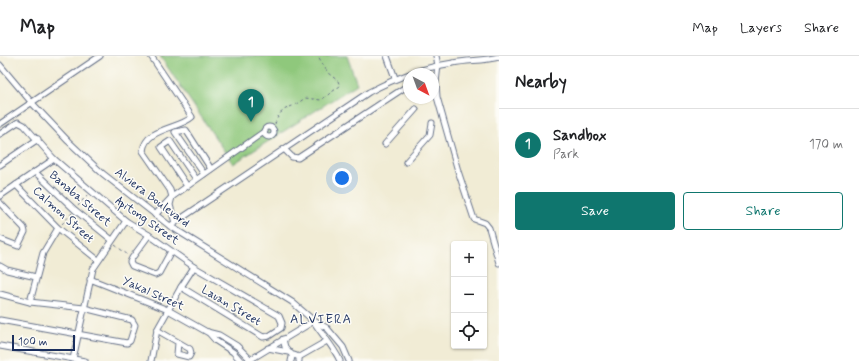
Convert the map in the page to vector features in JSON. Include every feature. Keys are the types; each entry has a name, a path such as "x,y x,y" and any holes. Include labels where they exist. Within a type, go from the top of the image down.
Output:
{"street":[{"path":"0,124 100,56"},
{"path":"151,56 192,117 186,122 166,128 150,138 144,145 143,151 170,190 172,197 170,205 175,223"},
{"path":"387,56 395,78"},
{"path":"436,56 438,65 436,83 437,97 458,171 474,219 485,223 489,228 499,263"},
{"path":"170,226 369,92 395,78 438,65 454,62 485,61 499,57"},
{"name":"Alviera Boulevard","path":"0,65 32,103 68,141 102,173 170,226 292,302 314,321"},
{"path":"284,149 292,157 298,158 403,89"},
{"path":"385,144 416,109"},
{"name":"Apitong Street","path":"0,134 18,122 24,124 54,159 126,221 149,235 194,267 279,316"},
{"path":"406,162 430,135 432,123"},
{"path":"155,215 172,197 265,131 266,128 270,127 273,130"},
{"path":"204,174 175,132 186,130 211,169"},
{"path":"0,165 38,139"},
{"path":"187,186 161,147 170,141 196,179"},
{"path":"180,156 188,150"},
{"path":"0,196 54,159"},
{"name":"Banaba Street","path":"35,172 74,210 112,240"},
{"name":"Calmon Street","path":"16,185 58,228 98,260"},
{"path":"0,203 24,228 25,232 18,246 0,239"},
{"path":"73,359 93,269 126,221"},
{"path":"30,302 43,253 58,228"},
{"path":"149,235 132,258 130,262 132,266 155,275 159,273 171,251"},
{"path":"0,266 7,270 36,277"},
{"path":"151,361 157,330 181,286 194,267"},
{"name":"Yakal Street","path":"90,279 168,310 207,332 219,335 237,346 249,360"},
{"name":"Lauan Street","path":"181,286 263,337 269,336 281,328 282,323 279,316"},
{"path":"0,294 30,302 84,308 132,320 136,325 129,342 0,320"},
{"path":"249,360 314,321"},
{"path":"314,321 340,361"},
{"path":"314,321 327,328 343,347 349,361"},
{"path":"157,330 190,349 191,353 189,357 178,355 176,352 178,343"},
{"name":"Yakal Street","path":"207,332 216,341 233,352 241,361"},
{"path":"283,339 291,356"},
{"path":"224,346 227,341"},
{"path":"268,348 291,356 296,355 299,359 327,341"},
{"path":"0,346 85,361"}],"path":[{"path":"295,56 302,56"},
{"path":"273,130 277,116 284,108 296,105 305,98 321,100 340,86 338,81 328,74 318,56"},
{"path":"112,240 114,244 132,258"}],"green space":[{"path":"160,56 347,56 357,84 233,164"}],"place":[{"name":"Sandbox","path":"251,122"}],"district":[{"name":"ALVIERA","path":"321,319"}]}
